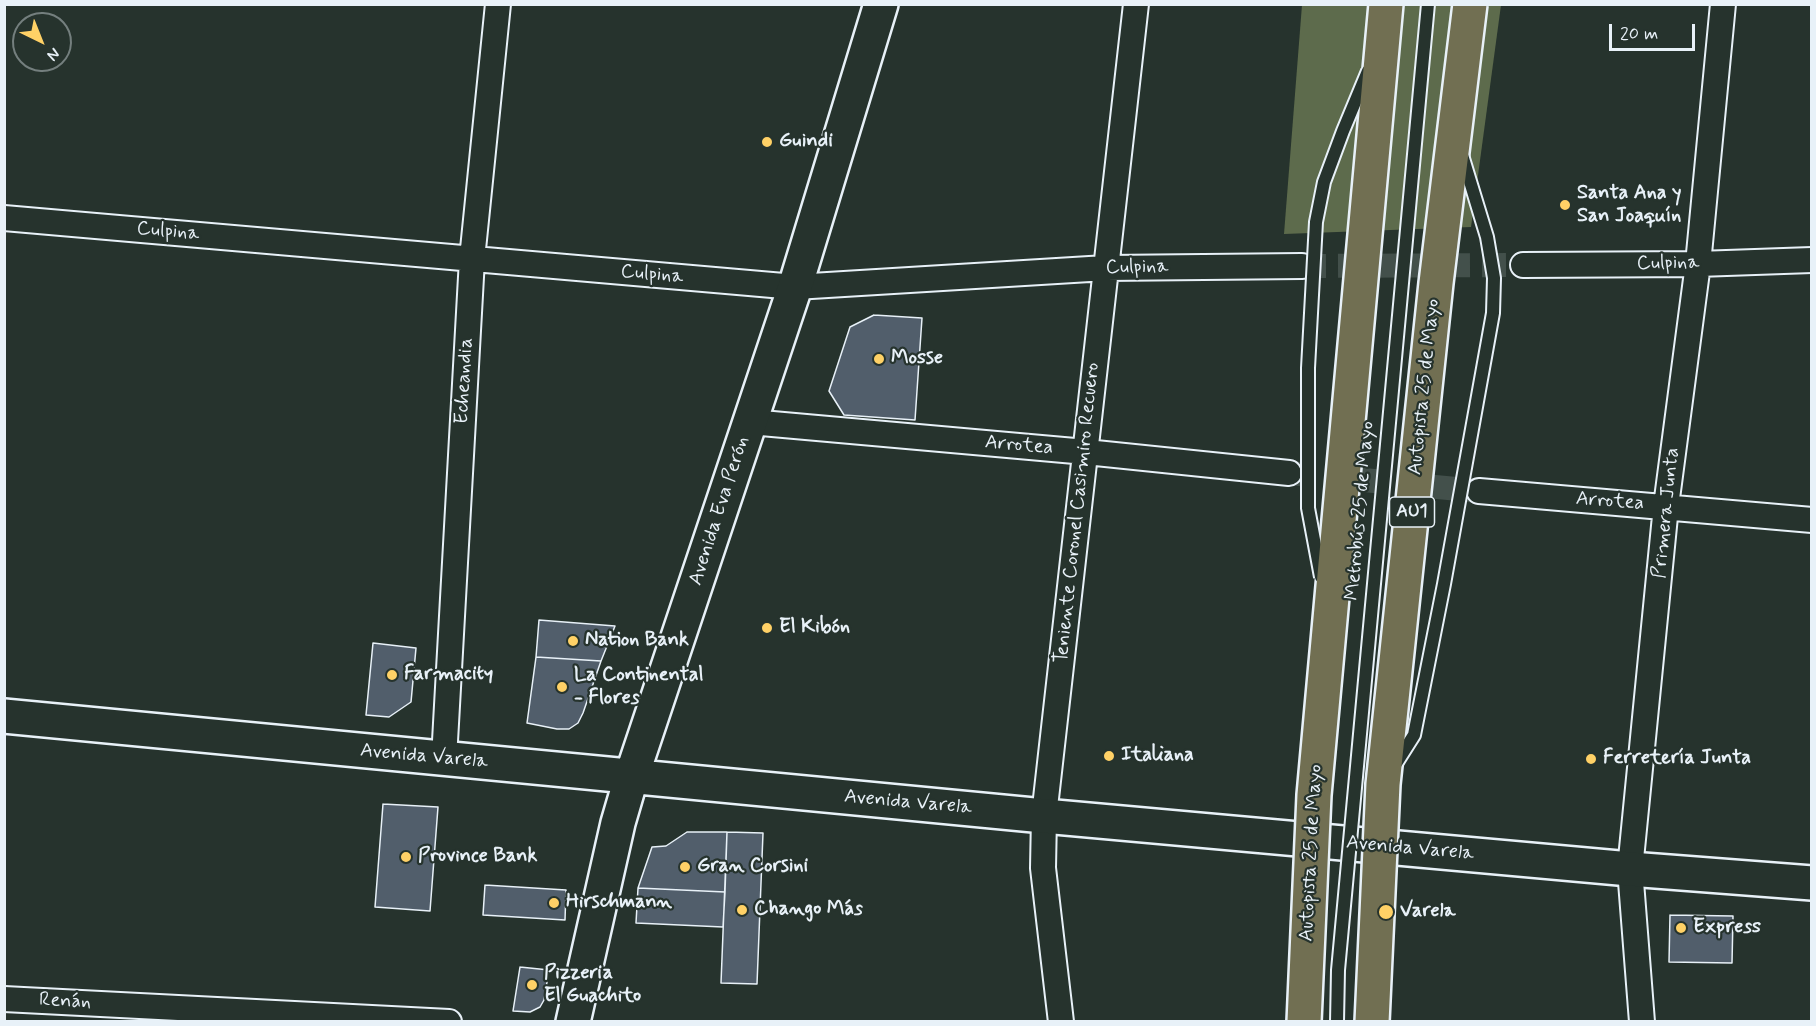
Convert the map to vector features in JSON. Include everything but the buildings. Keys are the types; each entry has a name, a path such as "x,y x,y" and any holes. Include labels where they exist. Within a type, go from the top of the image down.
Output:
{"highway":[{"name":"Autopista 25 de Mayo","path":"1304,1022 1314,795 1386,4"},
{"name":"Autopista 25 de Mayo","path":"1372,1022 1383,784 1436,283 1470,4"}],"main road":[{"name":"Avenida Eva Perón","path":"573,1022 618,823 632,775 795,287 881,4"},
{"name":"Avenida Varela","path":"4,716 1044,816 1630,869 1812,883"}],"street":[{"name":"Echeandia","path":"444,759 472,259 498,4"},
{"name":"Teniente Coronel Casimiro Recuero","path":"1061,1022 1043,868 1044,816 1136,4"},
{"name":"Primera Junta","path":"1642,1022 1630,869 1666,506 1698,264 1723,4"},
{"name":"Culpina","path":"4,218 795,287 1106,268 1302,266"},
{"name":"Culpina","path":"1523,265 1698,264 1812,260"},
{"name":"Arrotea","path":"750,422 1289,473"},
{"name":"Arrotea","path":"1479,491 1812,520"},
{"name":"Renán","path":"4,999 449,1022"}],"lane":[{"name":"Metrobús 25 de Mayo","path":"1337,1022 1338,970 1428,4"},
{"path":"1330,623 1308,508 1308,368 1316,222 1324,182 1383,37"},
{"path":"1383,784 1414,735 1493,313 1494,278 1487,237 1454,132"}],"green space":[{"path":"1302,5 1501,5 1471,227 1284,234"}],"tunnel":[{"path":"1302,266 1523,265"},
{"path":"1289,473 1479,491"}],"place":[{"name":"Guindi","path":"767,142"},
{"name":"Santa Ana y San Joaquín","path":"1565,205"},
{"name":"Mosse","path":"879,359"},
{"name":"El Kibón","path":"767,628"},
{"name":"Nation Bank","path":"573,641"},
{"name":"Farmacity","path":"392,675"},
{"name":"La Continental - Flores","path":"562,687"},
{"name":"Italiana","path":"1109,756"},
{"name":"Ferretería Junta","path":"1591,759"},
{"name":"Province Bank","path":"406,857"},
{"name":"Gran Corsini","path":"685,867"},
{"name":"Hirschmann","path":"554,903"},
{"name":"Chango Más","path":"742,910"},
{"name":"Varela","path":"1386,912"},
{"name":"Express","path":"1681,928"},
{"name":"Pizzeria El Guachito","path":"532,985"}]}
